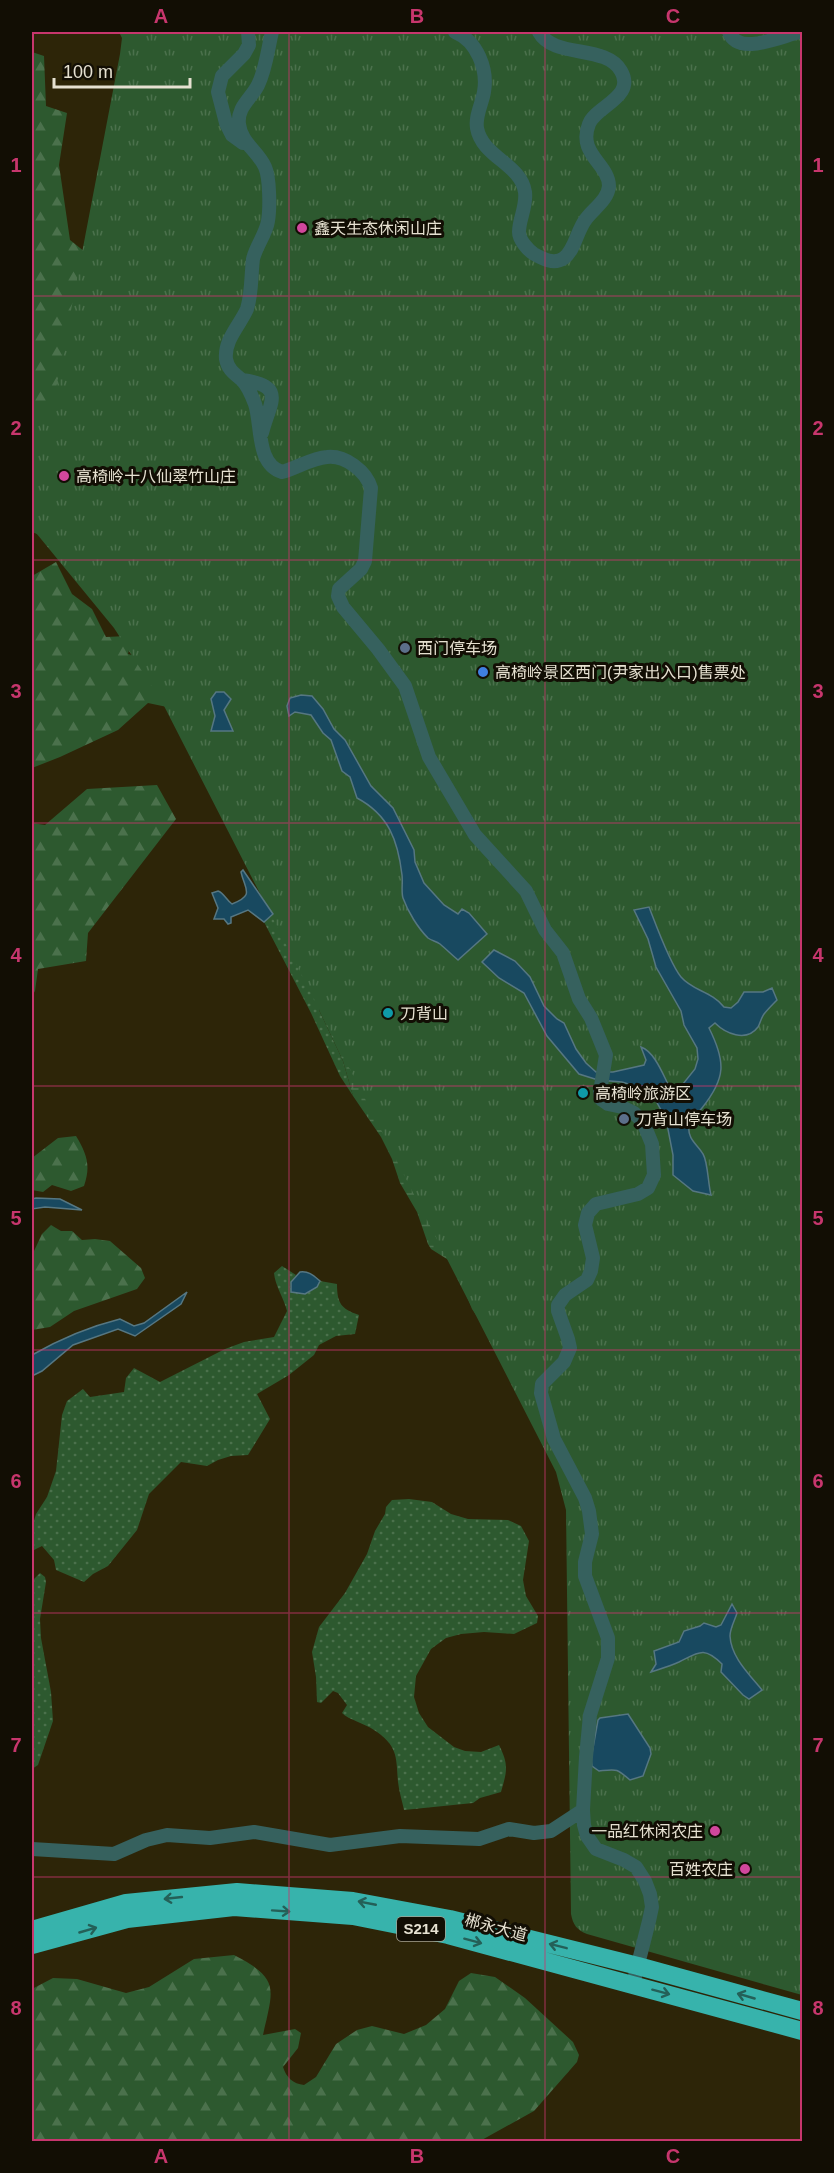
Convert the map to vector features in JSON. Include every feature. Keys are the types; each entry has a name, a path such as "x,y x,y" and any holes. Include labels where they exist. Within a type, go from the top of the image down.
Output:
{"highway":[{"name":"郴永大道","path":"32,1930 126,1903 237,1892 353,1901 450,1919 638,1966 802,2011"},
{"name":"郴永大道","path":"32,1945 127,1919 234,1907 353,1916 448,1935 802,2031"}],"street":[{"path":"247,145 232,135 222,112 218,92 222,76 244,54 249,45 248,32"},
{"path":"272,32 258,84 242,107 239,116 240,132 264,166 267,178 268,224 253,258 247,308 233,333 226,358 234,376 263,384 271,394 272,402 261,437 270,465 282,472 320,458 337,457 354,466 369,481 371,488 365,561 361,569 339,589 339,601 405,686 429,757 475,835 526,891 545,930 563,953 572,981 602,1041 606,1055 600,1092 602,1099 608,1104 634,1113 642,1122 652,1144 654,1175 648,1188 638,1194 596,1204 588,1213 585,1226 593,1258 591,1271 587,1280 565,1295 558,1305 568,1339 568,1355 559,1368 546,1379 541,1388 542,1399 554,1438 580,1488 589,1511 592,1534 585,1562 585,1576 608,1638 608,1658 590,1716 583,1810 584,1825 591,1843 602,1852 632,1863 645,1881 652,1907 633,1984"},
{"path":"455,32 463,35 478,53 484,69 484,92 477,127 482,140 490,151 518,176 525,191 525,204 519,220 519,237 530,251 553,262 563,259 570,251 586,218 604,200 609,187 606,175 594,160 588,146 587,132 593,117 618,98 624,86 622,72 612,60 557,46 544,40 538,32"},
{"path":"729,32 731,38 739,44 749,45 800,32"},
{"path":"32,1849 114,1854 146,1840 167,1835 210,1838 254,1832 330,1845 400,1836 479,1839 509,1829 534,1833 550,1831 583,1810"}],"green space":[{"name":"高椅岭旅游区","path":"119,32 802,32 802,1995 587,1934 574,1924 571,1914 566,1510 556,1472 162,702 114,628 32,528 32,421 50,404 55,394 120,54 122,38"},
{"path":"32,52 44,56 46,106 67,113 59,165 70,240 109,271 119,567 32,532"},
{"path":"56,562 72,594 92,609 106,637 127,636 130,646 128,654 153,660 167,707 148,703 118,730 32,768 32,576"},
{"path":"157,785 176,819 88,933 86,961 38,969 35,991 32,996 32,823 45,825 87,789"},
{"path":"273,914 325,993 319,1010 343,1061 353,1096 340,1076 311,1013 264,922"},
{"path":"325,993 495,1343 472,1309 458,1274 450,1261 431,1249 428,1244 417,1212 400,1183 381,1137 353,1096 343,1061 319,1010"},
{"path":"76,1136 87,1160 84,1186 71,1191 52,1185 43,1192 32,1190 32,1158 58,1138"},
{"path":"51,1225 61,1231 72,1231 82,1240 110,1241 141,1268 145,1278 137,1289 74,1311 50,1327 32,1330 32,1252 42,1234"},
{"path":"282,1266 296,1275 290,1288 317,1287 320,1281 337,1284 341,1304 344,1308 359,1315 355,1334 336,1336 319,1345 314,1355 289,1375 257,1394 270,1419 248,1455 231,1456 207,1466 181,1462 149,1494 137,1530 108,1566 84,1582 56,1570 54,1560 42,1546 32,1551 32,1527 36,1514 47,1497 56,1471 62,1415 67,1401 83,1389 90,1397 124,1392 126,1378 134,1368 160,1382 225,1349 244,1342 274,1337 287,1311 274,1273"},
{"path":"409,1499 432,1502 451,1514 468,1519 508,1520 521,1526 529,1541 523,1580 526,1596 538,1616 537,1623 514,1634 484,1632 446,1638 431,1649 416,1676 414,1697 419,1713 428,1727 454,1747 465,1751 481,1752 499,1745 506,1768 501,1792 480,1798 473,1803 404,1810 398,1785 396,1758 392,1747 374,1730 342,1713 347,1705 338,1693 333,1691 321,1703 317,1702 312,1652 319,1627 345,1593 367,1554 386,1507 392,1500"},
{"path":"40,1573 45,1577 46,1582 40,1619 53,1721 38,1765 32,1769 32,1581"},
{"path":"234,1955 260,1971 270,1987 271,1996 263,2035 295,2029 301,2033 298,2048 283,2067 290,2079 296,2083 304,2085 316,2077 336,2044 357,2030 372,2026 404,2034 426,2025 445,2009 459,1981 471,1973 495,1977 525,1998 573,2042 579,2055 577,2062 534,2111 480,2141 32,2141 32,1989 53,1978 77,1979 126,1993 149,1987 194,1959"}],"water":[{"path":"216,692 224,692 231,699 224,710 233,731 211,731 215,716 211,699"},
{"path":"301,695 312,696 323,709 334,729 345,740 371,786 393,808 414,850 415,862 424,883 444,905 458,914 462,909 469,913 487,934 458,960 440,944 428,938 410,914 403,898 398,851 390,830 377,812 357,798 350,777 342,771 331,740 323,733 311,715 295,712 289,716 287,706 290,698"},
{"path":"243,870 273,914 264,922 248,910 231,917 231,923 228,924 224,919 214,919 218,908 212,893 220,892 232,904 246,895 247,891 241,872"},
{"path":"649,907 672,963 686,982 724,1007 731,1008 744,992 763,992 772,988 777,1000 764,1014 758,1027 748,1035 730,1033 715,1023 709,1028 721,1060 721,1070 716,1088 691,1121 689,1131 691,1138 705,1158 711,1195 693,1191 673,1175 673,1155 666,1119 656,1101 641,1088 579,1074 547,1036 524,993 499,978 482,962 494,950 515,961 530,977 544,1006 564,1023 576,1049 596,1072 613,1072 644,1065 646,1060 641,1047 654,1059 670,1088 679,1089 695,1069 698,1059 697,1048 684,1025 681,1011 656,967 648,939 634,910"},
{"path":"32,1199 60,1199 82,1210 45,1207 32,1209"},
{"path":"300,1272 313,1275 320,1281 317,1287 305,1294 291,1292 291,1282"},
{"path":"187,1292 181,1304 135,1336 118,1329 73,1345 42,1371 32,1376 32,1355 43,1349 108,1322 120,1319 134,1326 144,1323"},
{"path":"732,1604 737,1613 730,1633 731,1644 742,1665 762,1690 749,1699 721,1672 722,1664 716,1658 701,1652 651,1672 656,1664 654,1651 679,1642 684,1631 704,1623 716,1627 721,1625"},
{"path":"628,1714 650,1748 651,1754 643,1776 630,1780 616,1770 599,1771 592,1766 591,1759 598,1720"}],"place":[{"name":"鑫天生态休闲山庄","path":"302,228"},
{"name":"高椅岭十八仙翠竹山庄","path":"64,476"},
{"name":"西门停车场","path":"405,648"},
{"name":"高椅岭景区西门(尹家出入口)售票处","path":"483,672"},
{"name":"刀背山","path":"388,1013"},
{"name":"高椅岭旅游区","path":"583,1093"},
{"name":"刀背山停车场","path":"624,1119"},
{"name":"一品红休闲农庄","path":"715,1831"},
{"name":"百姓农庄","path":"745,1869"}]}
